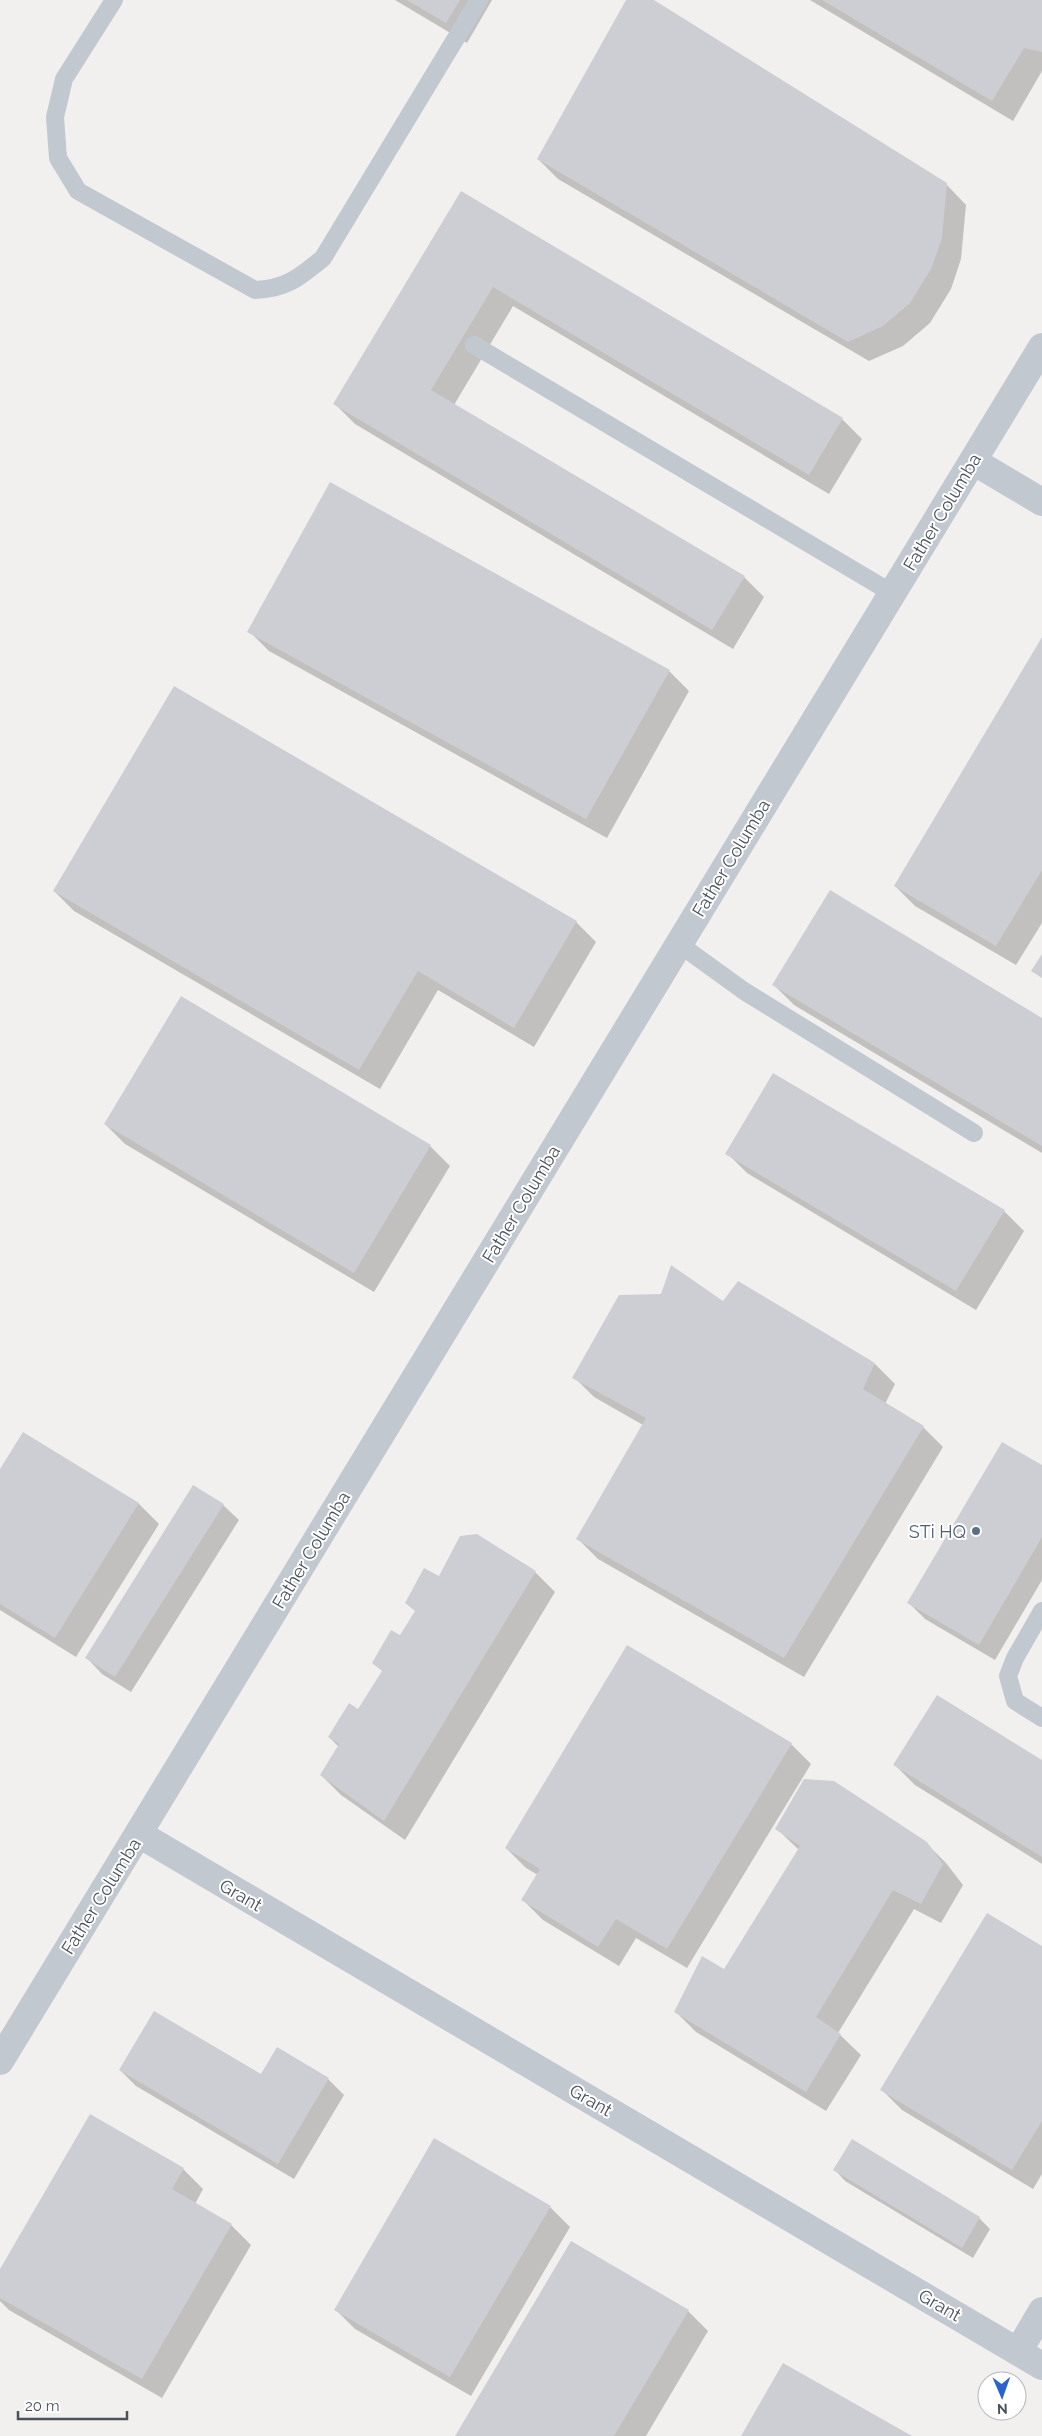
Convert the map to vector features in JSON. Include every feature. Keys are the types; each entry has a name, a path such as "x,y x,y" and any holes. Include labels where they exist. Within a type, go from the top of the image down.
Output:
{"street":[{"name":"Father Columba","path":"0,2061 1042,347"},
{"path":"972,460 1042,502"},
{"name":"Grant","path":"139,1834 1042,2366"},
{"path":"1018,2352 1042,2311"}],"lane":[{"path":"114,0 64,79 55,117 58,158 78,191 255,290 274,289 299,278 323,258 479,0"},
{"path":"474,345 892,593"},
{"path":"679,944 744,990 974,1133"},
{"path":"1042,1611 1015,1658 1008,1676 1015,1701 1042,1718"}],"building":[{"path":"407,0 460,0 446,23"},
{"path":"626,0 654,0 947,183 942,238 931,269 910,303 883,326 848,342 537,159"},
{"path":"822,0 1042,0 1042,52 1024,48 992,101"},
{"path":"461,191 843,418 809,475 493,287 431,390 745,576 712,630 333,404"},
{"path":"330,482 670,670 586,819 247,632"},
{"path":"1042,637 1042,870 996,946 894,886"},
{"path":"174,686 577,921 514,1028 418,971 359,1070 53,891"},
{"path":"830,890 1042,1018 1042,1146 772,985"},
{"path":"1042,954 1042,978 1031,971"},
{"path":"181,996 431,1145 354,1273 104,1124"},
{"path":"773,1073 1005,1210 956,1291 725,1154"},
{"path":"671,1265 723,1301 738,1281 875,1363 863,1389 924,1426 784,1658 576,1539 646,1418 572,1378 619,1295 661,1294"},
{"path":"23,1432 139,1503 55,1638 0,1604 0,1469"},
{"path":"1002,1442 1042,1465 1042,1537 979,1645 907,1603"},
{"path":"193,1485 224,1504 115,1677 85,1658"},
{"path":"477,1534 536,1571 384,1821 320,1775 339,1744 328,1737 349,1703 358,1709 382,1671 372,1663 391,1630 400,1635 415,1611 405,1603 424,1568 439,1576 460,1536"},
{"path":"627,1645 792,1743 667,1949 616,1919 598,1947 521,1900 540,1869 505,1848"},
{"path":"937,1695 1042,1760 1042,1857 893,1765"},
{"path":"804,1779 834,1781 927,1842 943,1864 921,1904 893,1890 816,2017 841,2034 806,2092 674,2012 702,1956 724,1969 800,1846 775,1829"},
{"path":"987,1913 1042,1946 1042,2121 1012,2170 880,2090"},
{"path":"154,2011 261,2074 277,2047 329,2078 278,2164 119,2070"},
{"path":"90,2114 184,2168 172,2189 232,2224 142,2379 0,2298 0,2269"},
{"path":"434,2138 551,2206 450,2377 334,2310"},
{"path":"852,2139 980,2217 962,2248 833,2170"},
{"path":"571,2241 689,2310 614,2436 455,2436"},
{"path":"783,2363 912,2436 741,2436"}],"place":[{"name":"STi HQ","path":"976,1531"}]}
